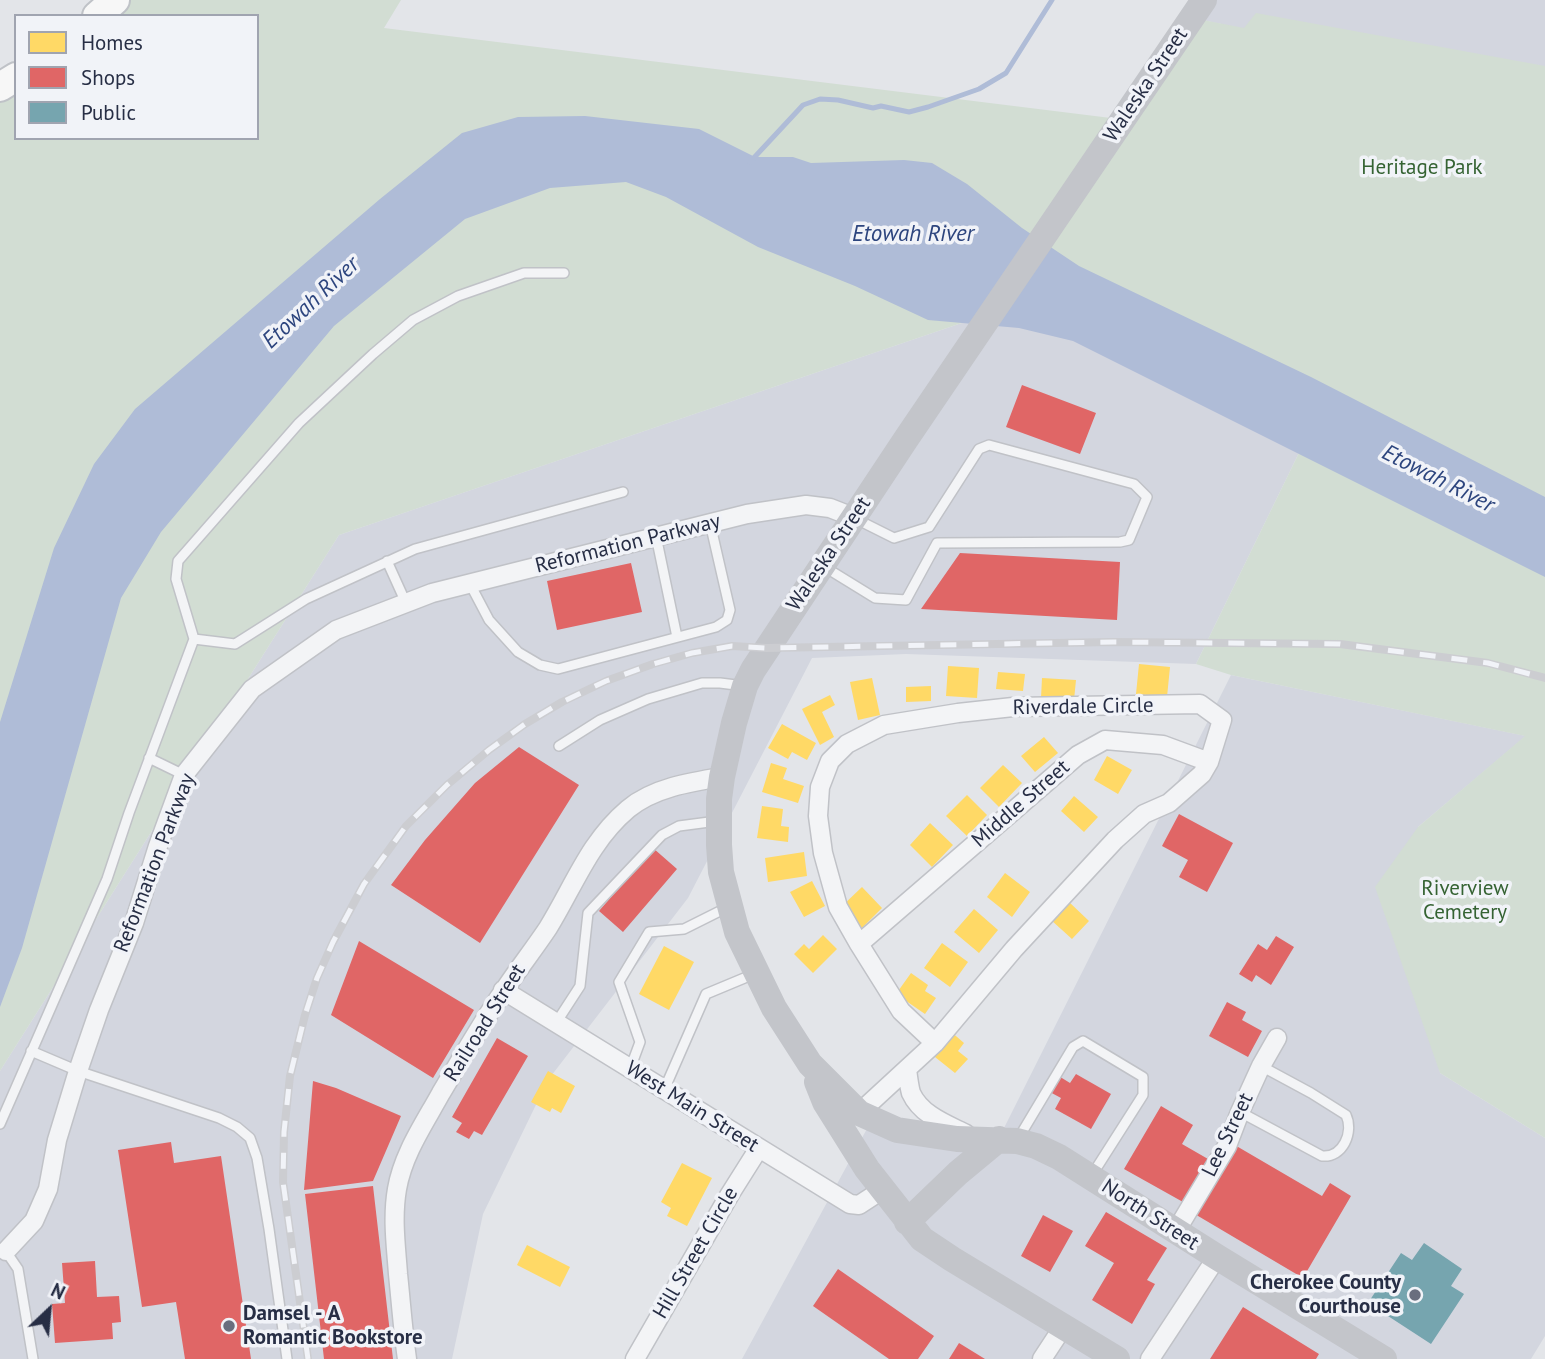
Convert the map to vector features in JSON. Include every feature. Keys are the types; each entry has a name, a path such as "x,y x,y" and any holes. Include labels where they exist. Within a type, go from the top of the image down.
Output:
{"main road":[{"path":"99,14 115,0"},
{"name":"Waleska Street","path":"897,1130 859,1114 810,1064 774,1008 737,932 721,873 718,821 722,777 734,723 746,686 766,648 1204,0"},
{"path":"810,1064 825,1102 867,1169 922,1240 1117,1359"},
{"name":"North Street","path":"897,1130 1036,1146 1091,1177 1368,1355"},
{"path":"907,1222 958,1173 998,1140"}],"street":[{"name":"Reformation Parkway","path":"2,1254 34,1221 48,1189 57,1140 78,1070 134,923 184,775 252,689 336,630 432,593 747,514 806,505 830,508 853,517"},
{"name":"Riverdale Circle","path":"1200,704 1222,720 1209,762 1202,774 1169,803 1144,814 1115,840 1014,949 935,1043 901,1011 838,907 823,853 817,816 820,787 830,761 847,744 884,726 1013,707 1200,704"},
{"name":"Middle Street","path":"859,944 1078,755 1105,740 1163,745 1209,762"},
{"name":"Railroad Street","path":"407,1359 394,1230 397,1189 420,1130 503,990 548,928 593,846 614,822 637,803 660,791 694,781 722,777"},
{"name":"West Main Street","path":"503,990 849,1204 859,1205 882,1190"},
{"name":"Lee Street","path":"1176,1231 1227,1146 1261,1066 1277,1038"},
{"path":"859,1114 935,1043"},
{"path":"907,1069 911,1091 922,1109 937,1120 998,1140"},
{"name":"Hill Street Circle","path":"635,1359 759,1148"},
{"path":"1150,1359 1217,1257"},
{"path":"1042,1359 1063,1327"}],"lane":[{"path":"0,1125 107,879 194,639 176,579 178,561 299,423 413,320 458,296 524,273 564,273"},
{"path":"853,517 894,538 929,527 979,449 989,445 1134,484 1147,497 1129,540 937,543"},
{"path":"194,639 235,644 306,599 415,549 623,492"},
{"path":"470,584 489,620 519,652 540,665 558,669 716,627 727,620 730,610 710,523"},
{"path":"929,527 937,543"},
{"path":"656,537 677,637"},
{"path":"821,565 875,598 906,600 937,543"},
{"path":"387,561 406,603"},
{"path":"559,746 600,720 649,699 702,684 746,686"},
{"path":"149,758 184,775"},
{"path":"556,1023 580,986 588,913 662,835 679,826 718,821"},
{"path":"630,1069 640,1042 619,982 649,932 684,929 730,906"},
{"path":"664,1090 706,993 756,973"},
{"path":"998,1140 1073,1047 1083,1041 1143,1077 1143,1095 1091,1177"},
{"path":"31,1051 78,1070 219,1118 237,1127 250,1138 257,1158 269,1229 287,1359"},
{"path":"1240,1112 1322,1156 1336,1154 1348,1137 1346,1115 1261,1066"},
{"path":"2,1254 18,1269 33,1359"}],"shaded area":[{"path":"1210,0 1545,0 1545,95 1198,19"},
{"path":"994,312 1313,424 1196,664 906,654 812,658 688,898 548,1080 483,1214 452,1359 0,1359 0,1071 339,535"},
{"path":"1231,675 1526,736 1418,827 1440,1073 1545,1138 1545,1336 1531,1359 742,1359 869,1125 1000,1136"}],"green space":[{"path":"128,0 401,0 384,28 1127,120 1198,19 1244,28 1256,13 1545,66 1545,1138 1440,1073 1375,887 1418,827 1525,736 1231,675 1196,664 1313,424 994,312 339,535 0,1071 0,86 14,76 14,140 259,140 259,14 109,14"}],"water":[{"name":"Etowah River","path":"585,116 699,129 755,157 793,157 811,163 904,160 932,163 967,184 1022,228 1079,266 1311,377 1545,497 1545,577 1073,341 1019,328 928,320 855,286 758,247 666,197 626,182 550,188 465,219 334,326 161,532 121,598 22,948 0,1007 0,722 54,548 94,464 135,409 380,199 462,133 518,117"}],"building: Homes":[{"path":"1139,664 1170,667 1167,697 1136,694"},
{"path":"948,666 979,668 977,698 946,696"},
{"path":"998,672 1025,674 1023,691 996,689"},
{"path":"872,678 880,715 858,720 850,682"},
{"path":"1042,678 1076,680 1074,700 1041,698"},
{"path":"931,686 931,701 906,702 906,687"},
{"path":"830,695 835,705 822,712 834,737 820,745 802,709"},
{"path":"782,724 816,743 807,760 792,752 788,759 768,748"},
{"path":"1044,737 1058,753 1035,772 1021,756"},
{"path":"1107,756 1132,770 1118,794 1094,780"},
{"path":"771,763 787,768 783,779 804,786 798,803 762,792"},
{"path":"1003,765 1022,783 999,807 980,788"},
{"path":"967,795 987,815 967,836 946,816"},
{"path":"1074,796 1098,817 1084,832 1061,811"},
{"path":"762,806 783,809 781,826 789,827 788,842 757,838"},
{"path":"930,823 953,845 932,867 910,845"},
{"path":"804,852 807,876 768,882 765,858"},
{"path":"1005,873 1030,892 1012,917 987,897"},
{"path":"812,881 825,906 804,917 790,892"},
{"path":"862,887 882,908 862,928 841,907"},
{"path":"1068,901 1089,921 1072,939 1051,920"},
{"path":"974,909 998,930 979,953 954,932"},
{"path":"823,935 837,949 813,973 794,954 804,944 809,949"},
{"path":"942,943 968,962 950,987 924,968"},
{"path":"664,946 694,962 669,1010 639,994"},
{"path":"911,973 928,985 925,991 936,998 925,1014 896,994"},
{"path":"949,1030 964,1043 958,1051 968,1059 955,1073 930,1053"},
{"path":"548,1071 575,1086 561,1113 552,1108 550,1112 531,1102"},
{"path":"682,1163 712,1178 687,1226 667,1216 671,1208 661,1202"},
{"path":"527,1245 570,1267 560,1287 517,1265"}],"building: Shops":[{"path":"1022,385 1096,413 1080,454 1006,427"},
{"path":"960,553 1120,562 1117,620 921,609"},
{"path":"631,563 642,612 557,630 547,581"},
{"path":"519,747 579,785 480,943 391,885 425,840 475,783"},
{"path":"1179,814 1233,843 1207,892 1179,877 1188,860 1162,846"},
{"path":"653,848 677,869 623,932 599,911"},
{"path":"1276,936 1294,947 1271,985 1256,975 1252,982 1239,974 1258,944 1267,950"},
{"path":"359,941 474,1010 433,1078 331,1015"},
{"path":"1227,1002 1246,1012 1242,1020 1262,1031 1248,1057 1209,1036"},
{"path":"497,1038 528,1056 482,1135 474,1131 469,1139 456,1132 462,1123 452,1117"},
{"path":"1076,1074 1111,1094 1091,1129 1055,1109 1061,1098 1048,1091 1057,1075 1070,1083"},
{"path":"313,1081 401,1116 373,1181 304,1190"},
{"path":"1161,1106 1193,1125 1182,1144 1208,1159 1183,1202 1124,1169"},
{"path":"171,1142 174,1163 221,1156 251,1359 185,1359 176,1302 142,1307 118,1150"},
{"path":"1233,1144 1322,1196 1330,1183 1351,1196 1303,1278 1193,1213"},
{"path":"373,1186 393,1359 324,1359 305,1194"},
{"path":"1106,1212 1167,1248 1147,1280 1155,1284 1132,1324 1092,1300 1114,1263 1085,1246"},
{"path":"1043,1215 1073,1231 1050,1272 1021,1256"},
{"path":"95,1261 97,1297 119,1296 121,1322 112,1323 113,1339 55,1343 52,1304 65,1303 62,1263"},
{"path":"838,1269 934,1336 918,1359 889,1359 813,1306"},
{"path":"1243,1307 1319,1354 1316,1359 1210,1359"},
{"path":"959,1343 985,1359 949,1359"}],"building: Public":[{"path":"1424,1243 1462,1269 1451,1286 1464,1294 1431,1344 1368,1303 1401,1253 1412,1260"}],"waterway":[{"path":"750,162 803,105 820,99 909,112 979,89 1006,73 1052,0"}],"railway":[{"path":"308,1359 283,1182 284,1132 290,1076 317,978 364,884 406,826 447,785 489,750 562,702 606,681 653,664 732,646 766,648 1113,642 1340,644 1488,663 1545,678"}],"place":[{"name":"Cherokee County Courthouse","path":"1415,1295"},
{"name":"Damsel - A Romantic Bookstore","path":"229,1326"}],"park label":[{"name":"Heritage Park","path":"1422,168"},
{"name":"Riverview Cemetery","path":"1465,901"}]}
